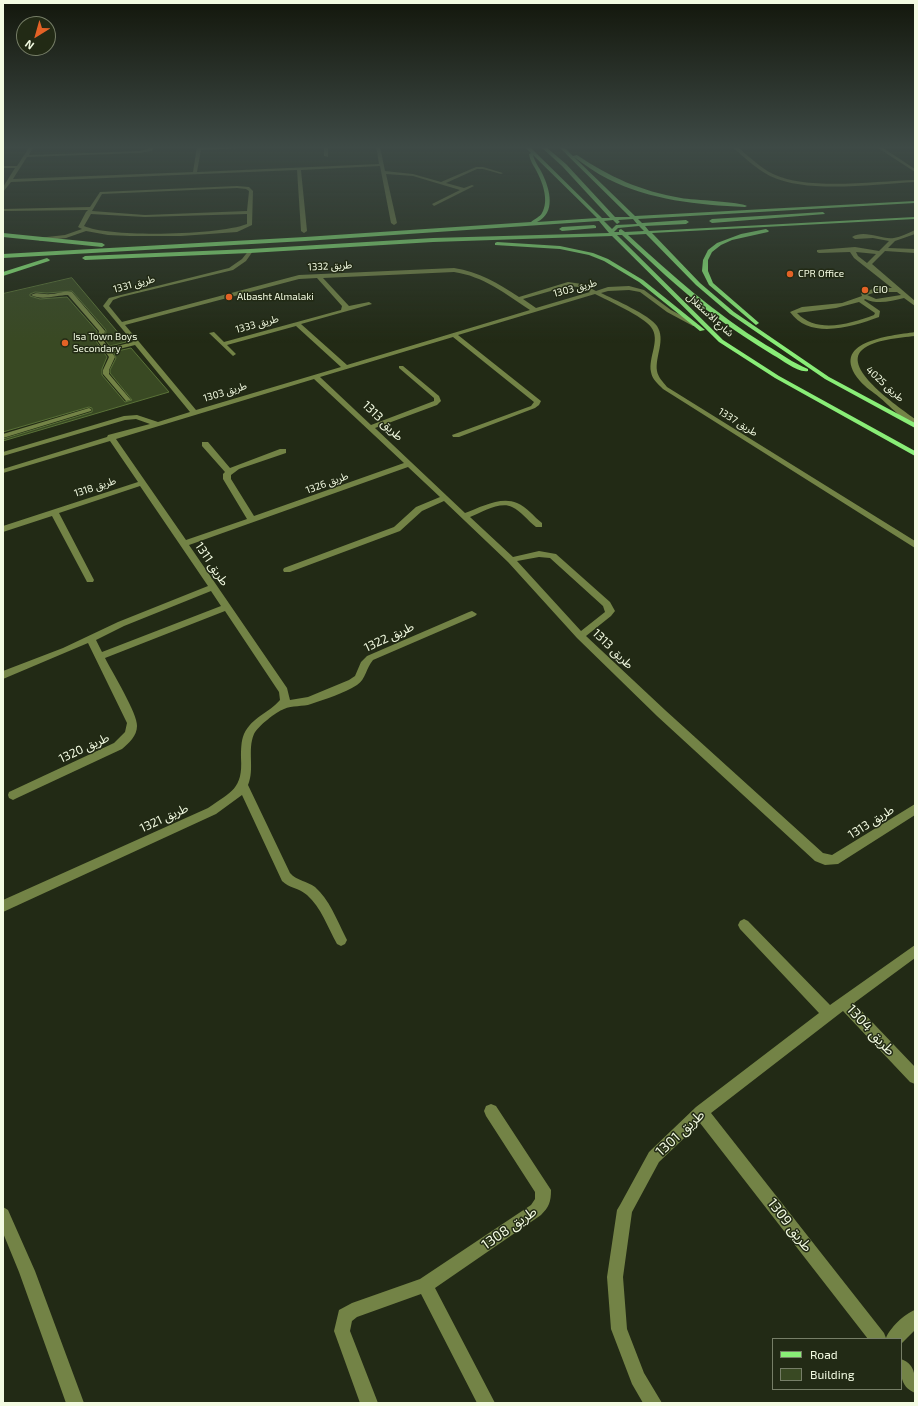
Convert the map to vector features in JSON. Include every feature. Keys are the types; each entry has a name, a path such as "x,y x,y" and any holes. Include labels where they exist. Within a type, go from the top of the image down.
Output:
{"main road":[{"path":"513,224 537,220 544,216 546,212"},
{"name":"شارع الاستقلال","path":"594,212 612,234 721,341 777,377 915,454"},
{"path":"606,212 624,233 670,276 713,312 749,337 796,366 827,378"},
{"name":"شارع الاستقلال","path":"627,212 698,284 732,312 827,378 915,425"},
{"path":"556,229 606,226 634,218 736,212"},
{"path":"705,221 824,212"},
{"path":"78,258 250,251 385,242 612,234 915,218"},
{"path":"3,256 372,235 541,222 600,220 647,232"},
{"path":"617,224 641,225 690,222"},
{"path":"788,351 711,284 704,266 705,258 714,248 735,237 757,232 856,222"},
{"path":"612,234 612,231 617,224"},
{"path":"433,240 483,234 550,230"},
{"path":"3,235 86,244 158,247"},
{"path":"385,242 508,244 559,248 584,252 619,266 695,325 721,341"},
{"path":"3,262 70,259"},
{"path":"3,274 47,260"}],"street":[{"path":"84,230 80,226 88,212"},
{"path":"40,239 66,236 84,230 138,235 238,230 249,225 250,212 145,216 104,212"},
{"path":"302,212 304,231"},
{"path":"392,212 394,223"},
{"path":"86,244 80,240 80,238 94,232"},
{"path":"870,267 869,264 871,261 892,241 903,235 915,232"},
{"path":"903,235 915,235"},
{"path":"873,236 892,241 855,237 873,236"},
{"name":"طريق 1331","path":"194,412 106,306 111,300 119,296 231,269 244,260 250,251"},
{"path":"820,251 880,253 915,251"},
{"path":"854,251 856,257 915,304"},
{"name":"طريق 1332","path":"121,324 290,279 318,276 461,270 479,275 535,310"},
{"path":"318,276 345,305 345,309"},
{"name":"طريق 1337","path":"518,299 571,284 580,285 646,319 654,326 658,338 654,371 657,379 665,388 915,545"},
{"name":"طريق 1303","path":"3,471 454,334 615,288 638,290 669,312 695,325"},
{"path":"863,299 863,294 868,291 899,290"},
{"path":"34,295 42,294 50,296 70,293 102,331 100,340 112,360 106,367 106,374 128,400"},
{"path":"863,299 878,312 877,316 862,321 823,327 807,323 794,315 793,312 802,309 839,306 863,299 878,300 905,296"},
{"name":"طريق 1333","path":"222,344 297,324 345,309 369,304"},
{"name":"طريق 1333","path":"297,324 345,367"},
{"path":"212,333 233,354"},
{"path":"454,334 538,401 533,407 456,435"},
{"name":"طريق 4025","path":"915,334 876,340 866,344 855,356 854,364 856,371 863,380 915,425"},
{"name":"طريق 4025","path":"900,337 915,338"},
{"path":"107,350 137,343"},
{"path":"372,427 435,404 438,401 437,397 401,367"},
{"name":"طريق 1313","path":"315,376 372,427 511,560 580,636 667,719 819,857 824,860 834,860 915,809"},
{"path":"3,436 89,410"},
{"path":"4,451 124,418 137,417 157,424"},
{"name":"طريق 1311","path":"112,437 284,691 285,700 282,705"},
{"path":"205,444 229,471"},
{"path":"252,520 228,479 227,476 229,471 236,467 283,451"},
{"name":"طريق 1326","path":"184,544 409,464"},
{"name":"طريق 1318","path":"3,529 142,483"},
{"path":"287,570 397,529 419,509 445,498"},
{"path":"464,516 502,503 509,503 515,505 539,525"},
{"path":"54,512 90,580"},
{"path":"511,560 539,554 553,556 607,604 609,607 608,614 580,636"},
{"path":"3,676 66,650 121,624 214,588"},
{"path":"99,657 227,607"},
{"name":"طريق 1322","path":"282,705 309,702 352,683 359,678 364,664 370,658 472,614"},
{"name":"طريق 1320","path":"13,795 118,746 126,741 130,734 132,729 131,718 90,638"},
{"path":"282,705 252,728 247,739 247,774 243,786 289,882 307,887 315,894 341,940"},
{"name":"طريق 1321","path":"3,906 212,811 229,799 243,786"},
{"path":"744,925 829,1013"},
{"name":"طريق 1301","path":"653,1403 638,1378 619,1329 615,1277 625,1210 654,1157 701,1112 829,1013 915,951"},
{"name":"طريق 1304","path":"844,1002 915,1076"},
{"name":"طريق 1308","path":"369,1403 342,1331 345,1316 352,1311 425,1286 536,1210 542,1202 543,1190 491,1111"},
{"name":"طريق 1309","path":"701,1112 877,1338"},
{"path":"3,1215 27,1270 75,1403"},
{"path":"425,1286 486,1403"},
{"path":"895,1338 915,1318"},
{"path":"902,1368 915,1384"}],"building":[{"name":"Isa Town Boys Secondary","path":"72,278 126,342 110,346 105,340 106,330 72,291 47,293 35,292 30,294 30,296 40,299 67,297 97,331 96,341 107,357 102,369 102,375 125,402 132,400 110,373 116,358 113,352 131,348 169,392 3,441 3,439 92,412 92,408 89,407 3,432 3,294"}],"place":[{"name":"CPR Office","path":"790,274"},
{"name":"CIO","path":"865,290"},
{"name":"Albasht Almalaki","path":"229,297"},
{"name":"Isa Town Boys Secondary","path":"65,343"}]}
